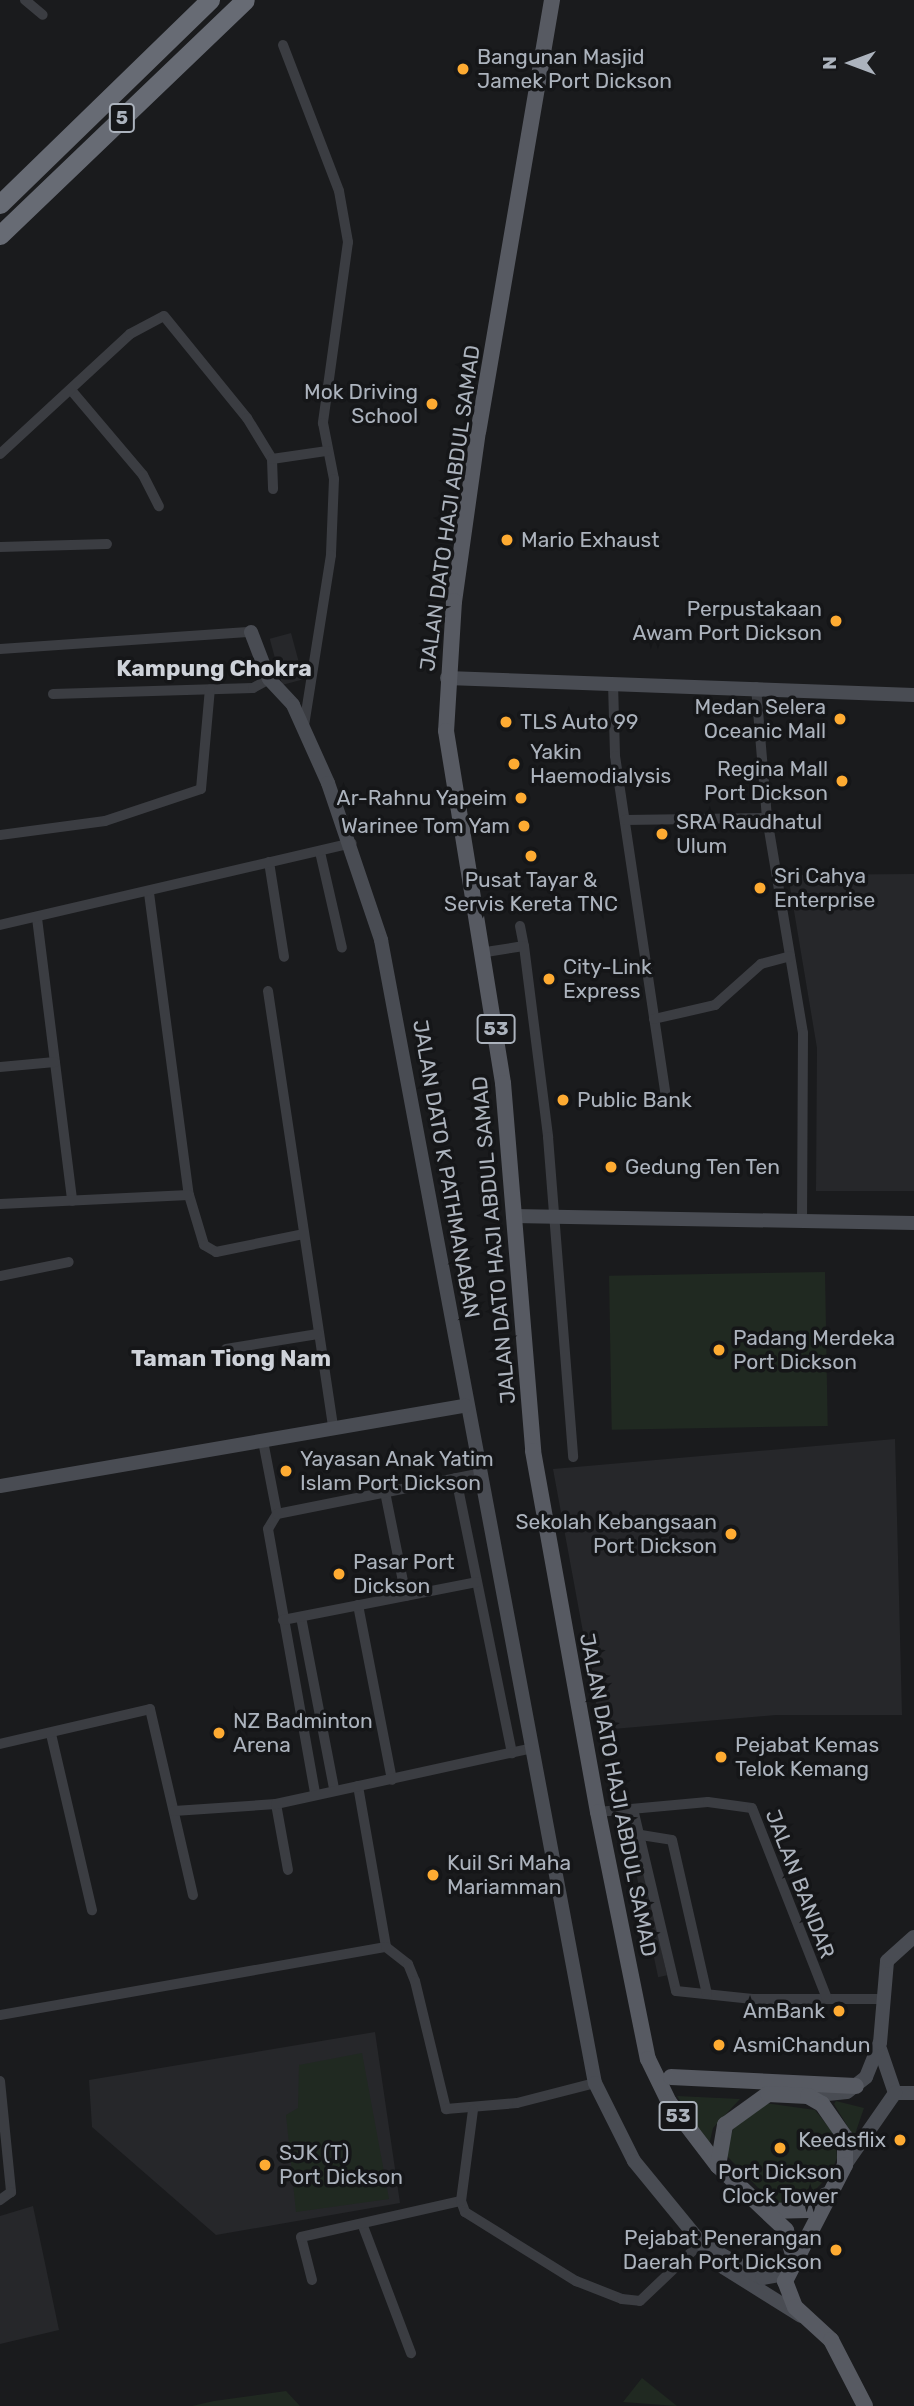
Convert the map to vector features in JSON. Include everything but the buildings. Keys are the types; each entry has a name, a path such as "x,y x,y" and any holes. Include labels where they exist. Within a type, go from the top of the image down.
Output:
{"highway":[{"name":"5","path":"0,204 210,0"},
{"name":"5","path":"0,235 245,0"}],"main road":[{"name":"JALAN DATO HAJI ABDUL SAMAD","path":"552,0 478,431 447,678 455,797 485,952 513,1216 533,1451 598,1812 648,2059 675,2112 718,2166"},
{"name":"53","path":"648,2059 671,2077 698,2089 768,2094"},
{"path":"671,2077 856,2086"},
{"path":"794,2258 786,2230 718,2166 725,2125 768,2094 808,2096 841,2126 845,2165 834,2189 785,2274 790,2301 831,2340 865,2406"},
{"path":"764,2210 787,2215 808,2210 834,2189"}],"street":[{"path":"25,0 43,15"},
{"path":"283,45 345,215 348,260 332,345 323,423 334,480 331,555 304,725"},
{"path":"0,454 146,321 164,316 224,382 272,458 272,489"},
{"path":"71,390 143,475 159,506"},
{"path":"272,458 327,451"},
{"path":"0,547 107,544"},
{"path":"0,649 251,632"},
{"name":"JALAN DATO K PATHMANABAN","path":"251,632 270,679 304,725 352,843 403,1047 477,1474 595,2083 634,2161 701,2243 723,2267 812,2320"},
{"path":"447,678 756,687 914,695"},
{"path":"53,694 253,688 270,679"},
{"path":"613,682 625,820 665,1091"},
{"path":"756,687 767,818 803,1041 802,1220"},
{"path":"0,835 115,819 201,789 210,689"},
{"path":"625,820 767,818"},
{"path":"0,925 149,893 352,843"},
{"path":"320,852 342,948"},
{"path":"270,862 284,957"},
{"path":"149,893 189,1195 204,1245 216,1252 299,1235"},
{"path":"37,918 72,1201"},
{"path":"520,926 554,1214 573,1457"},
{"path":"485,952 524,946"},
{"path":"654,1019 715,1005 761,964 790,956"},
{"path":"268,992 299,1235 333,1426"},
{"path":"0,1067 55,1062"},
{"path":"0,1204 189,1195"},
{"path":"513,1216 554,1214 914,1223"},
{"path":"0,1276 69,1262"},
{"path":"226,1349 318,1334"},
{"path":"0,1486 262,1441 333,1426 465,1406"},
{"path":"262,1441 277,1514 268,1529 315,1793"},
{"path":"277,1514 477,1474"},
{"path":"456,1478 512,1753"},
{"path":"385,1492 406,1596"},
{"path":"283,1620 476,1581"},
{"path":"358,1605 392,1780"},
{"path":"301,1616 334,1789"},
{"path":"0,1744 150,1709 193,1895"},
{"path":"51,1734 92,1910"},
{"path":"174,1811 276,1804 315,1793 392,1780 530,1749"},
{"path":"358,1786 386,1947 408,1964 415,1981 440,2098 446,2109 473,2110 595,2083"},
{"path":"276,1804 288,1870"},
{"name":"JALAN BANDAR","path":"598,1812 670,1806 752,1808 827,1998"},
{"path":"633,1809 676,1991 881,1999"},
{"path":"641,1835 672,1840 707,1994"},
{"path":"895,2093 880,2043 881,1999 891,1952 914,1937"},
{"path":"0,2015 386,1947"},
{"path":"808,2096 837,2096 856,2086 880,2043"},
{"path":"0,2081 11,2192 0,2200"},
{"path":"895,2093 914,2093"},
{"path":"845,2165 895,2093"},
{"path":"473,2110 461,2201 465,2212 576,2281 622,2299 640,2301 701,2243"},
{"path":"312,2280 300,2237 363,2226 461,2201"},
{"path":"363,2226 411,2353"},
{"name":"JALAN DATO K PATHMANABAN","path":"701,2243 762,2277 785,2274"}],"shaded area":[{"path":"291,633 303,679 282,685 270,639"},
{"path":"914,874 914,1191 816,1191 817,1048 788,875"},
{"name":"Padang Merdeka Port Dickson","path":"825,1272 828,1426 612,1430 609,1276"},
{"name":"Sekolah Kebangsaan Port Dickson","path":"895,1439 902,1715 776,1715 601,1730 553,1469"},
{"path":"641,1853 667,1975 658,1977 632,1855"},
{"name":"SJK (T) Port Dickson","path":"375,2032 400,2203 216,2235 92,2127 89,2080"},
{"path":"362,2053 389,2199 296,2212 286,2115 298,2108 299,2065"},
{"path":"677,2096 740,2099 713,2128 709,2145"},
{"path":"836,2101 864,2108 854,2137 834,2104"},
{"path":"765,2103 815,2110 835,2135 837,2158 830,2175 800,2205 778,2208 725,2154 734,2126"},
{"path":"33,2206 59,2330 0,2344 0,2216"},
{"path":"642,2378 677,2406 623,2402"},
{"path":"286,2391 300,2406 192,2406 214,2401"}],"place":[{"name":"Bangunan Masjid Jamek Port Dickson","path":"463,69"},
{"name":"Mok Driving School","path":"432,404"},
{"name":"Mario Exhaust","path":"507,540"},
{"name":"Perpustakaan Awam Port Dickson","path":"836,621"},
{"name":"Medan Selera Oceanic Mall","path":"840,719"},
{"name":"TLS Auto 99","path":"506,722"},
{"name":"Yakin Haemodialysis","path":"514,764"},
{"name":"Regina Mall Port Dickson","path":"842,781"},
{"name":"Ar-Rahnu Yapeim","path":"521,798"},
{"name":"Warinee Tom Yam","path":"524,826"},
{"name":"SRA Raudhatul Ulum","path":"662,834"},
{"name":"Pusat Tayar & Servis Kereta TNC","path":"531,856"},
{"name":"Sri Cahya Enterprise","path":"760,888"},
{"name":"City-Link Express","path":"549,979"},
{"name":"Public Bank","path":"563,1100"},
{"name":"Gedung Ten Ten","path":"611,1167"},
{"name":"Padang Merdeka Port Dickson","path":"719,1350"},
{"name":"Yayasan Anak Yatim Islam Port Dickson","path":"286,1471"},
{"name":"Sekolah Kebangsaan Port Dickson","path":"731,1534"},
{"name":"Pasar Port Dickson","path":"339,1574"},
{"name":"NZ Badminton Arena","path":"219,1733"},
{"name":"Pejabat Kemas Telok Kemang","path":"721,1757"},
{"name":"Kuil Sri Maha Mariamman","path":"433,1875"},
{"name":"AmBank","path":"839,2011"},
{"name":"AsmiChandun","path":"719,2045"},
{"name":"Keedsflix","path":"900,2140"},
{"name":"Port Dickson Clock Tower","path":"780,2148"},
{"name":"SJK (T) Port Dickson","path":"265,2165"},
{"name":"Pejabat Penerangan Daerah Port Dickson","path":"836,2250"}],"district":[{"name":"Kampung Chokra","path":"214,668"},
{"name":"Taman Tiong Nam","path":"231,1358"}]}
